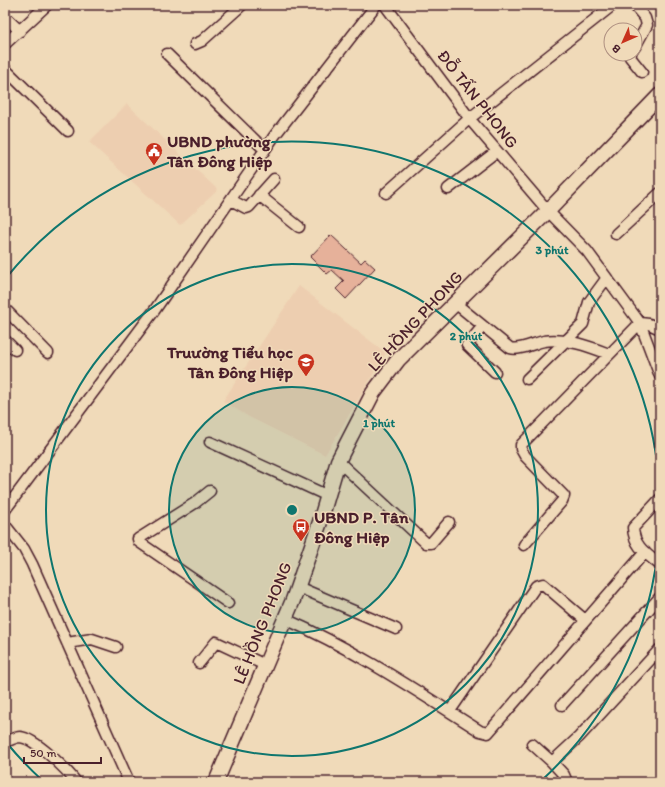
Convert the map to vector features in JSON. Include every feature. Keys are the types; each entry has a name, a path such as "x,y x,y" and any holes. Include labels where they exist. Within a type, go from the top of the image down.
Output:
{"main road":[{"name":"LÊ HỒNG PHONG","path":"216,782 298,587 338,461 361,415 384,378 398,360 548,211 660,95"}],"street":[{"path":"5,44 47,5"},
{"path":"195,44 202,41 242,5"},
{"path":"5,510 154,311 265,150 376,5"},
{"name":"ĐỖ TẤN PHONG","path":"385,5 470,118 548,211 587,252 640,323 660,376"},
{"path":"386,193 470,118 613,5"},
{"path":"634,5 645,18 647,25 643,32"},
{"path":"5,17 20,31"},
{"path":"167,54 265,150"},
{"path":"633,62 642,72"},
{"path":"5,69 68,131"},
{"path":"448,189 497,151"},
{"path":"231,200 246,208 274,179"},
{"path":"616,234 660,193"},
{"path":"260,195 299,227"},
{"path":"528,379 565,340 583,324 589,302 606,279"},
{"path":"456,303 510,348 515,350 533,343 565,340 609,354"},
{"path":"5,309 48,353"},
{"path":"524,545 562,501 564,496 525,456 521,449 521,445 640,323 649,324 658,328"},
{"path":"483,326 467,345 495,372"},
{"path":"5,340 15,350"},
{"path":"210,442 328,496"},
{"path":"338,461 426,543 432,543 449,522"},
{"path":"210,490 194,503 138,539 139,542 228,603"},
{"path":"660,499 633,528 637,545 660,566"},
{"path":"5,525 24,549 129,782"},
{"path":"285,619 306,628 384,670 480,731 488,733 645,552"},
{"path":"450,711 536,586 542,584 585,620"},
{"path":"298,587 396,629"},
{"path":"562,705 660,597"},
{"path":"67,643 92,639 116,646"},
{"path":"199,663 216,642 265,665"},
{"path":"552,762 579,737 660,649"},
{"path":"5,742 19,737 28,739 52,758 76,782"},
{"path":"532,744 564,775 567,782"}],"shaded area":[{"name":"UBND phường Tân Đông Hiệp","path":"127,104 218,190 180,225 89,142"},
{"name":"Truường Tiểu học Tân Đông Hiệp","path":"299,286 386,353 325,455 249,417 223,401"}],"building":[{"path":"331,235 361,263 365,259 375,268 346,299 336,289 344,281 332,270 327,274 310,257"}],"place":[{"name":"UBND phường Tân Đông Hiệp","path":"154,166"},
{"name":"Truường Tiểu học Tân Đông Hiệp","path":"306,377"},
{"name":"UBND P. Tân Đông Hiệp","path":"301,542"}]}
